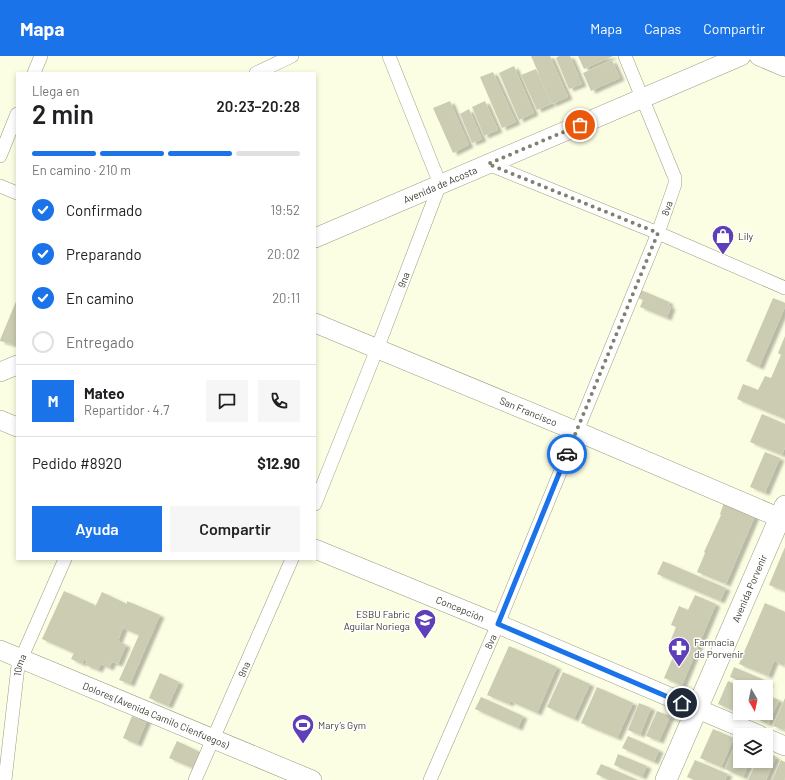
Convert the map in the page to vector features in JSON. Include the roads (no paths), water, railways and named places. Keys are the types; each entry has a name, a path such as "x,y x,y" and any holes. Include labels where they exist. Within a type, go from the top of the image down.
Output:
{"main road":[{"name":"Avenida Porvenir","path":"666,780 783,514"}],"street":[{"path":"34,72 41,56"},
{"path":"258,72 292,56"},
{"path":"389,56 440,184"},
{"name":"8va","path":"430,780 498,624 658,233 675,184 675,178 625,56"},
{"name":"Avenida de Acosta","path":"316,238 741,56"},
{"path":"759,56 785,67"},
{"path":"0,156 16,116"},
{"path":"488,164 658,233 785,288"},
{"name":"9na","path":"316,502 377,349 440,184"},
{"path":"0,186 16,193"},
{"name":"San Francisco","path":"316,324 783,514"},
{"path":"0,372 16,365"},
{"path":"0,420 16,427"},
{"name":"Concepción","path":"316,548 742,728"},
{"name":"10ma","path":"5,780 18,666 65,560"},
{"name":"9na","path":"195,780 292,560"},
{"name":"Dolores (Avenida Camilo Cienfuegos)","path":"0,650 312,780"},
{"path":"773,741 785,746"}],"place":[{"name":"Lily","path":"723,256"},
{"name":"ESBU Fabric Aguilar Noriega","path":"425,640"},
{"name":"Farmacia de Porvenir","path":"679,668"},
{"name":"Mary’s Gym","path":"303,744"}]}
